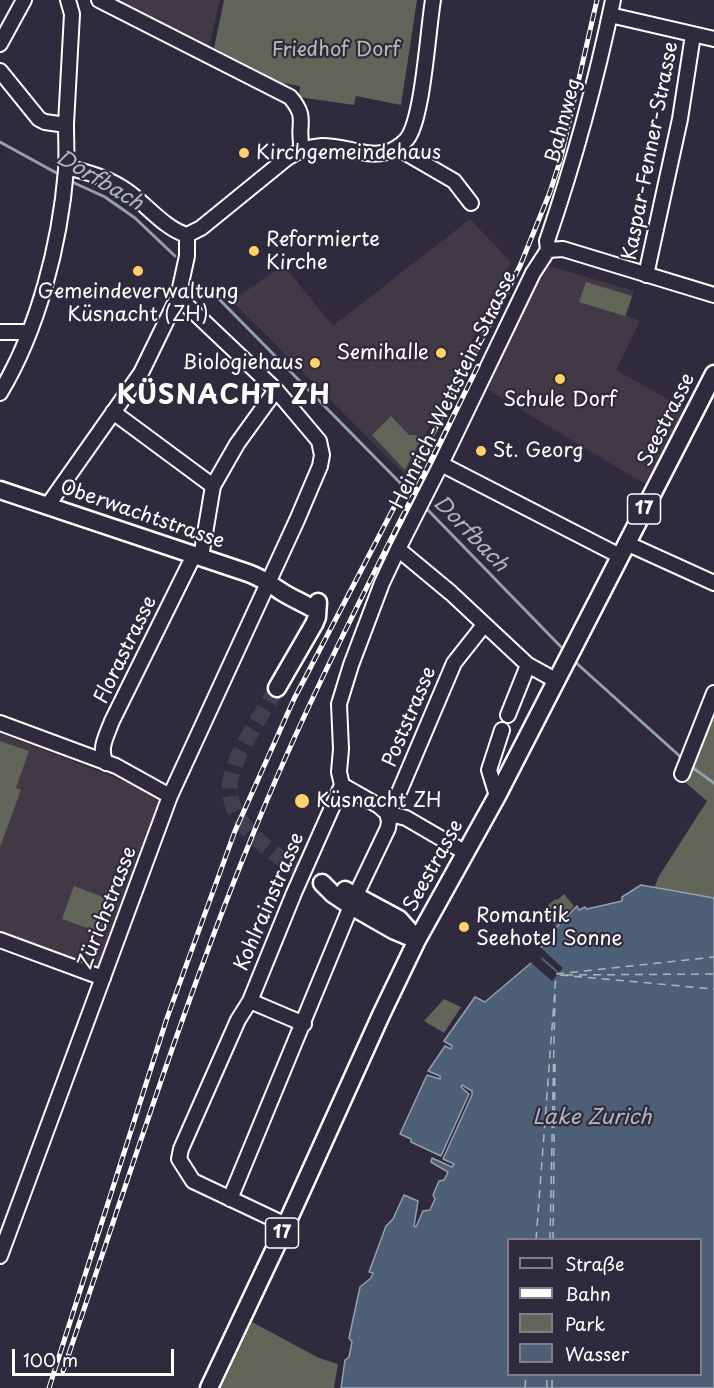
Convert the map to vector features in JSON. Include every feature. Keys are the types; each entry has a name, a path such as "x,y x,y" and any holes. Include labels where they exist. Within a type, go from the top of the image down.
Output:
{"main road":[{"name":"Seestrasse","path":"209,1388 417,940 560,676 714,374"},
{"name":"Oberwachtstrasse","path":"0,490 269,582 288,582 310,594 317,601 314,624 277,688"},
{"path":"323,884 337,885 354,901 399,920 417,940"}],"street":[{"path":"0,44 24,0"},
{"path":"0,393 12,373 42,296 58,226 66,168 72,14 68,0"},
{"path":"99,0 290,97 300,108 302,116 299,135 302,149"},
{"path":"66,168 107,179 126,190 175,232 187,235 201,228 287,158 302,149 317,145 332,145 375,154 387,152 399,146 408,137 414,125 419,105 433,0"},
{"name":"Bahnweg","path":"548,250 547,242 571,170 613,0"},
{"path":"610,15 714,39"},
{"name":"Kaspar-Fenner-Strasse","path":"646,275 680,119 693,35"},
{"path":"0,72 35,115 45,122 66,125"},
{"path":"399,146 404,152 454,181 471,203"},
{"path":"48,505 141,373 178,297 186,256 187,235"},
{"path":"548,250 563,249 714,295"},
{"name":"Heinrich-Wettstein-Strasse","path":"342,785 339,772 341,749 339,704 382,583 533,273 548,250"},
{"name":"Zürichstrasse","path":"0,1256 170,796 320,466 322,455 319,441 276,390 178,297"},
{"path":"0,332 29,332"},
{"name":"Florastrasse","path":"106,763 102,756 102,749 112,721 197,556 213,486 237,444 276,390"},
{"path":"113,412 213,486"},
{"path":"441,465 623,550 714,583"},
{"path":"398,549 451,593 528,665 560,676"},
{"name":"Poststrasse","path":"230,1199 354,901 388,828 387,813 397,796 454,663 484,625"},
{"path":"508,715 528,665"},
{"path":"682,774 714,693"},
{"path":"0,723 116,766 170,796"},
{"path":"497,796 489,770 502,730"},
{"path":"342,785 387,813 406,818 466,853"},
{"name":"Kohlrainstrasse","path":"286,1225 193,1181 179,1159 181,1149 238,1020 250,1001 294,892 342,785"},
{"path":"0,940 103,978"},
{"name":"Kohlrainstrasse","path":"250,1001 304,1024"}],"shaded area":[{"path":"117,0 220,0 208,51 116,3"},
{"path":"470,219 511,262 405,475 232,301 283,265 333,326"},
{"name":"Schule Dorf","path":"542,264 634,291 627,316 640,321 616,370 686,409 645,484 485,388"},
{"path":"0,733 162,796 98,967 0,933"}],"green space":[{"name":"Friedhof Dorf","path":"224,0 417,0 401,105 356,96 354,105 299,97 300,86 282,83 214,48"},
{"path":"586,282 632,296 625,316 579,302"},
{"path":"391,416 409,435 421,438 405,470 372,435"},
{"path":"714,698 714,898 654,888 659,876 707,801 680,778"},
{"path":"0,741 29,751 16,788 21,790 0,847"},
{"path":"74,886 113,901 101,933 62,919"},
{"path":"564,894 574,906 556,926 542,911"},
{"path":"444,999 461,1007 444,1033 424,1021"},
{"path":"252,1322 319,1358 338,1364 334,1388 221,1388"}],"water":[{"name":"Lake Zurich","path":"641,885 714,898 714,1388 341,1388 345,1360 349,1357 352,1342 349,1338 360,1287 371,1278 373,1273 369,1272 386,1226 393,1219 404,1195 418,1201 414,1226 416,1227 423,1211 430,1210 439,1181 444,1180 448,1172 431,1162 432,1158 452,1167 454,1164 443,1159 472,1095 472,1091 462,1085 461,1087 469,1094 441,1156 411,1142 411,1139 400,1134 427,1075 440,1079 440,1076 428,1071 445,1046 451,1049 452,1046 444,1041 475,997 485,1002 531,963 550,934 577,906 579,910 622,901 622,897"}],"pier":[{"path":"540,947 563,968 559,972 542,957 541,959 558,974 552,981 529,961"}],"waterway":[{"name":"Dorfbach","path":"0,142 62,176"},
{"name":"Dorfbach","path":"70,181 105,197 135,218 175,256"},
{"name":"Dorfbach","path":"215,295 418,501"},
{"name":"Dorfbach","path":"425,507 565,651"},
{"name":"Dorfbach","path":"573,660 684,760"},
{"name":"Dorfbach","path":"689,765 714,783"}],"ferry route":[{"path":"556,974 714,957"},
{"path":"565,975 714,974"},
{"path":"536,1238 556,975"},
{"path":"560,975 714,989"},
{"path":"550,1238 555,993"},
{"path":"553,1238 555,1059"},
{"path":"525,1388 526,1376"},
{"path":"547,1376 547,1388"},
{"path":"552,1376 552,1388"}],"tunnel":[{"path":"277,688 249,735 232,772 231,800 237,815 261,843 322,883"}],"railway":[{"path":"49,1388 167,1018 235,831 294,699 520,266 560,161 597,0"},
{"path":"63,1371 176,1037 251,839 331,660 478,366"}],"place":[{"name":"Kirchgemeindehaus","path":"244,153"},
{"name":"Reformierte Kirche","path":"254,251"},
{"name":"Gemeindeverwaltung Küsnacht (ZH)","path":"138,271"},
{"name":"Semihalle","path":"441,353"},
{"name":"Biologiehaus","path":"315,363"},
{"name":"Schule Dorf","path":"560,379"},
{"name":"St. Georg","path":"481,451"},
{"name":"Küsnacht ZH","path":"302,801"},
{"name":"Romantik Seehotel Sonne","path":"464,927"}],"district":[{"name":"KÜSNACHT ZH","path":"224,397"}]}
